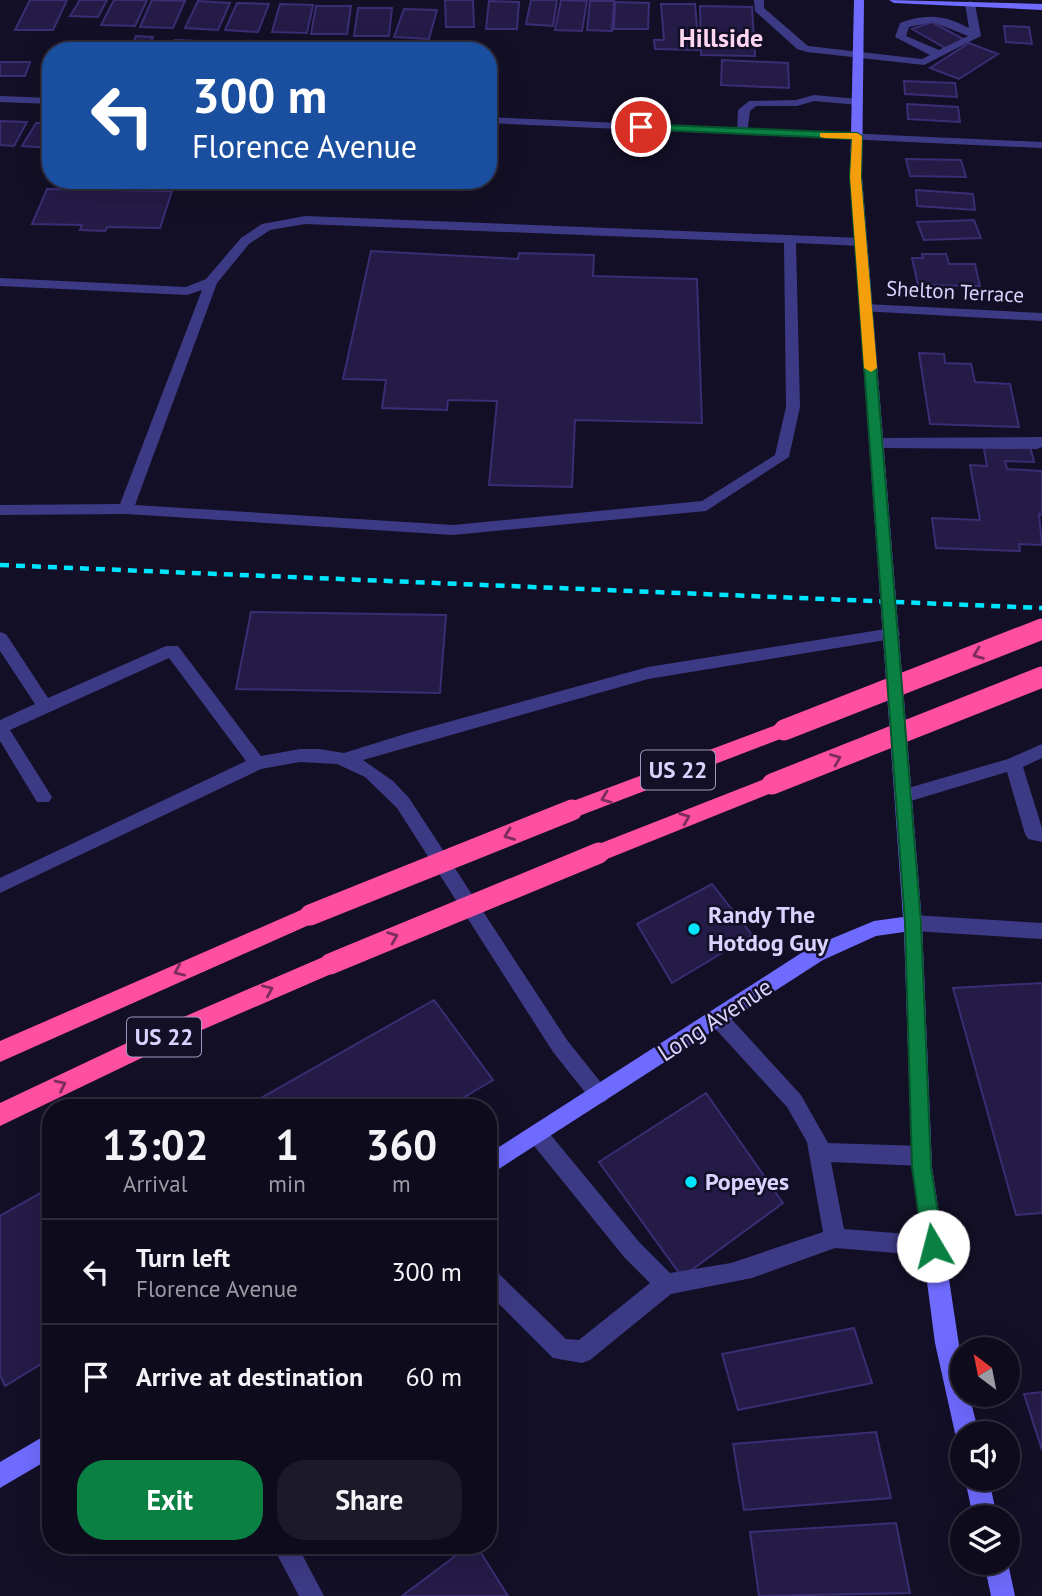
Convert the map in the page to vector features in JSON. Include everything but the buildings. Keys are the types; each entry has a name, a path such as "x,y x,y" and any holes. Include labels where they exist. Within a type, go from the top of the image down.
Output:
{"highway":[{"name":"US 22","path":"0,1052 310,915 572,810 1042,629"},
{"name":"US 22","path":"0,1115 148,1044 330,964 599,853 1042,677"}],"street":[{"path":"759,0 759,9 801,47 924,62 976,36"},
{"path":"859,0 856,177 913,923 922,1156 946,1343 964,1421"},
{"path":"894,0 1042,7"},
{"path":"970,4 976,36"},
{"path":"938,54 900,37 904,25 918,19 941,18 954,28 976,36"},
{"path":"914,44 930,37"},
{"path":"743,131 744,110 753,103 797,103 814,98 858,102"},
{"path":"0,99 42,101"},
{"path":"497,120 1042,145"},
{"path":"126,509 211,282 245,241 266,228 305,220 861,242"},
{"path":"0,510 126,509 453,530 706,506 782,457 793,407 790,239"},
{"path":"0,282 187,291 211,282"},
{"name":"Shelton Terrace","path":"866,308 1042,317"},
{"path":"877,443 1042,442"},
{"path":"346,759 408,739 648,673 892,634"},
{"path":"0,638 45,707"},
{"path":"43,797 0,727 172,650 257,763"},
{"path":"904,796 1013,764 1042,750"},
{"path":"0,886 257,763 292,754 311,753 346,759 377,776 403,803 560,1046 600,1095"},
{"path":"1013,764 1034,834 1042,835"},
{"name":"Long Avenue","path":"497,1160 834,945 874,929 913,923 1042,930"},
{"path":"718,1018 794,1101 817,1140 835,1238"},
{"path":"537,1135 632,1250 666,1284"},
{"path":"820,1152 922,1156"},
{"path":"497,1287 561,1350 582,1352 666,1284 708,1280 800,1252 835,1238 933,1246"},
{"path":"0,1476 42,1450"},
{"path":"289,1554 312,1596"},
{"path":"999,1575 1003,1596"}],"railway":[{"path":"0,565 1042,608"}],"slow traffic":[{"path":"824,135 857,136 856,177 871,368"}],"place":[{"name":"Randy The Hotdog Guy","path":"694,929"},
{"name":"Popeyes","path":"691,1182"}],"district":[{"name":"Hillside","path":"721,38"}],"route":[{"path":"641,127 857,136 856,177 913,923 922,1167 933,1246"}]}
